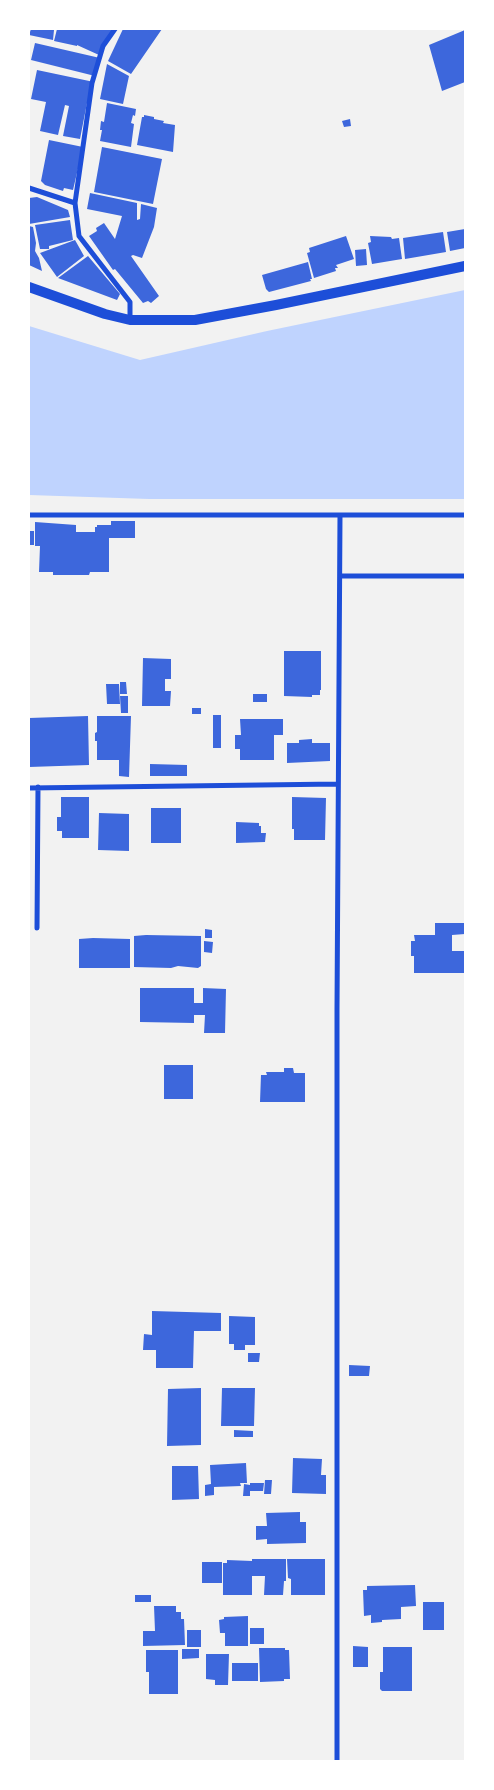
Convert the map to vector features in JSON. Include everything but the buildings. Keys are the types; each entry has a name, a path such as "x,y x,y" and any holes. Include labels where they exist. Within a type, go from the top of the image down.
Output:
{"main road":[{"path":"29,287 105,314 130,320 195,320 465,266"}],"street":[{"path":"115,29 103,46 92,82 75,202 79,236 130,302 130,320"},
{"path":"29,188 75,202"},
{"path":"29,515 465,515"},
{"path":"337,1761 336,1008 340,515"},
{"path":"340,576 465,576"},
{"path":"29,788 338,784"},
{"path":"37,928 38,788"}],"water":[{"path":"465,290 465,499 149,499 29,495 29,326 140,360 267,331"}]}
